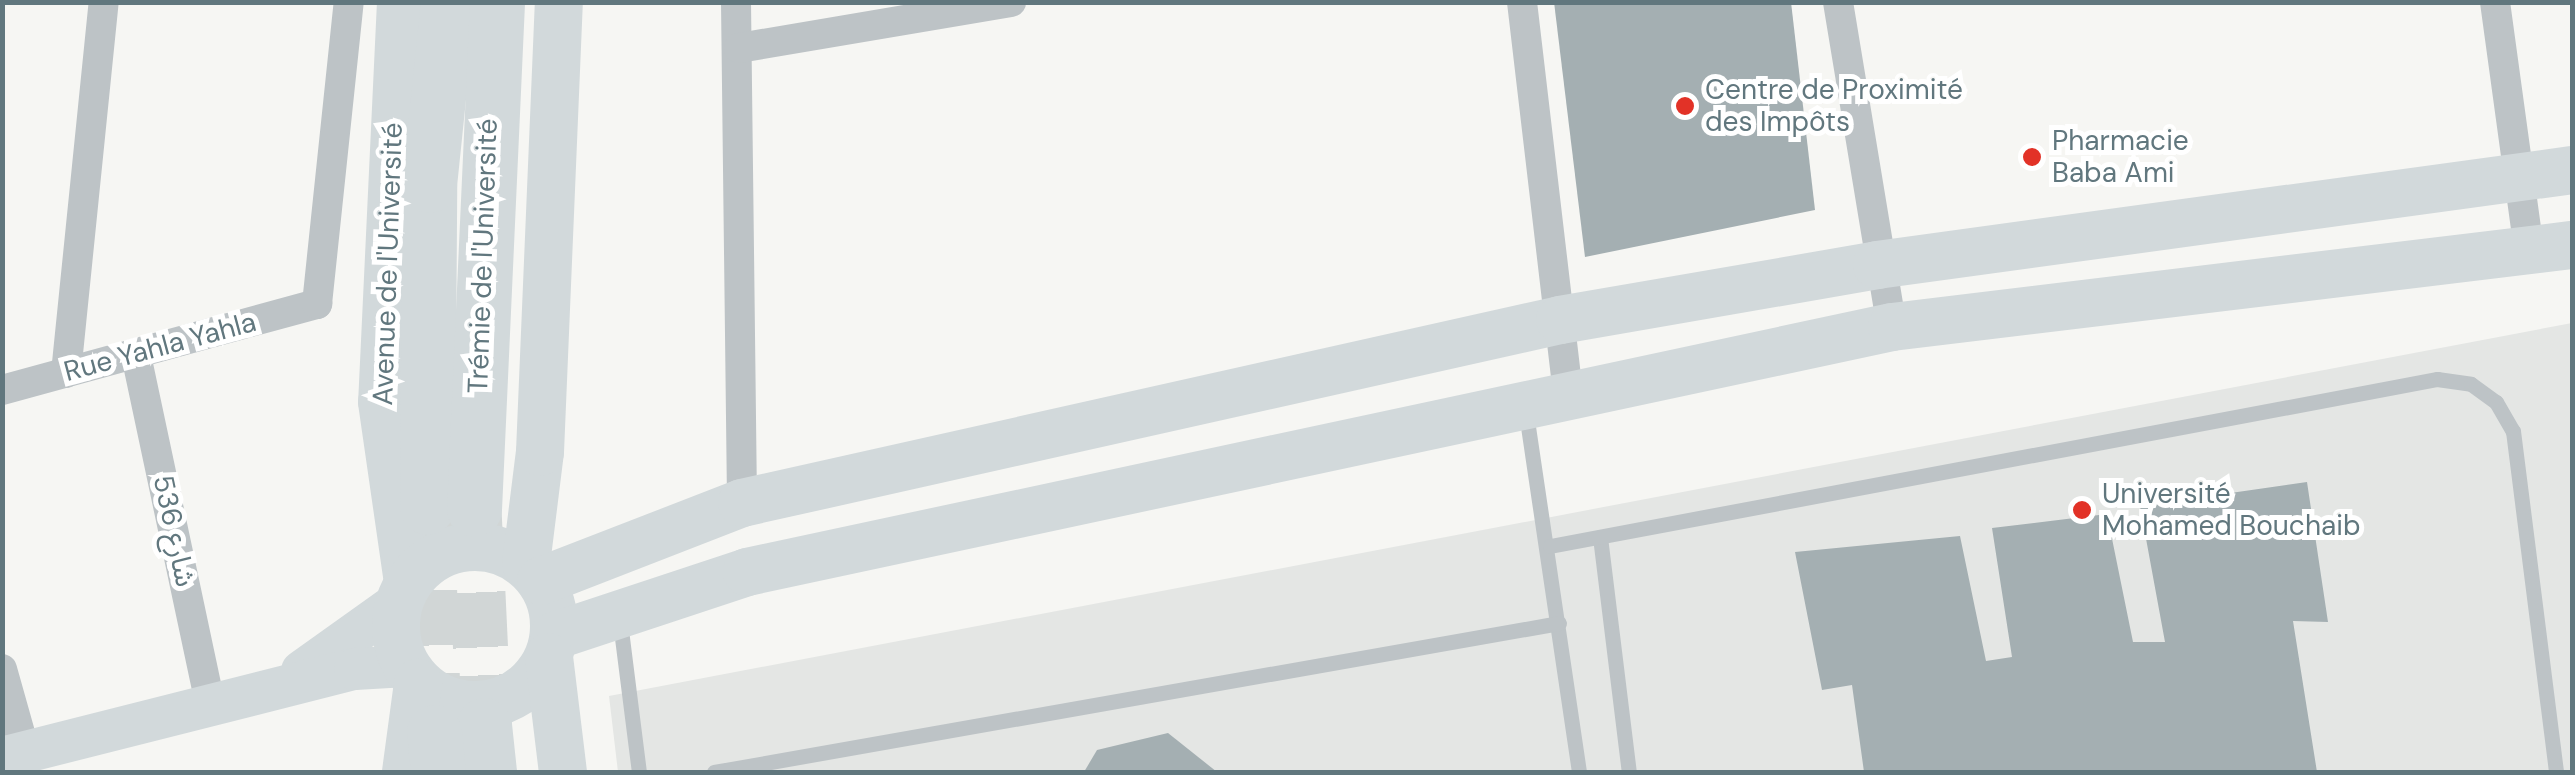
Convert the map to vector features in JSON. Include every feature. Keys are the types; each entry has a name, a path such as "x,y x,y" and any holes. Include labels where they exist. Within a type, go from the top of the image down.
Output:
{"highway":[{"name":"Trémie de l'Université","path":"448,2 428,185 451,508 497,2"}],"main road":[{"name":"Avenue de l'Université","path":"401,2 382,402 404,592 396,634 439,732"},
{"path":"559,2 534,573 552,646 563,772"},
{"path":"254,698 463,548 534,573 742,503 1560,320 1877,264 2572,170"},
{"path":"14,754 254,698 355,669 439,732 457,704 490,704 521,692 552,646 619,613 747,572 1892,327 2551,247"}],"street":[{"path":"66,374 104,2"},
{"name":"Rue Yahla Yahla","path":"2,390 317,304 348,2"},
{"path":"736,2 742,503"},
{"path":"739,48 1011,2"},
{"path":"1522,2 1560,320 1547,399"},
{"path":"1838,2 1877,264 1892,327"},
{"path":"2495,2 2518,176 2551,247"},
{"name":"شارع 536","path":"136,355 211,707"},
{"path":"2,668 14,754"}],"lane":[{"path":"1550,546 2437,379 2471,384 2514,431 2556,772"},
{"path":"1547,399 1550,546 1579,772"},
{"path":"1600,536 1629,772"},
{"path":"619,613 639,772"},
{"path":"714,772 1559,623"}],"shaded area":[{"name":"Université Mohamed Bouchaib","path":"2572,323 2572,772 618,772 609,696"}],"building":[{"name":"Centre de Proximité des Impôts","path":"1554,2 1791,2 1815,210 1585,257"},
{"path":"2307,482 2328,622 2293,621 2317,772 1864,772 1852,685 1822,690 1795,552 1960,536 1986,661 2012,657 1992,528 2107,514 2133,642 2165,642 2140,506"},
{"path":"1168,733 1217,772 1084,772 1097,750"}],"tunnel":[{"path":"427,507 434,732"},
{"path":"474,509 484,725"}],"place":[{"name":"Centre de Proximité des Impôts","path":"1685,106"},
{"name":"Pharmacie Baba Ami","path":"2032,157"},
{"name":"Université Mohamed Bouchaib","path":"2082,510"}]}
